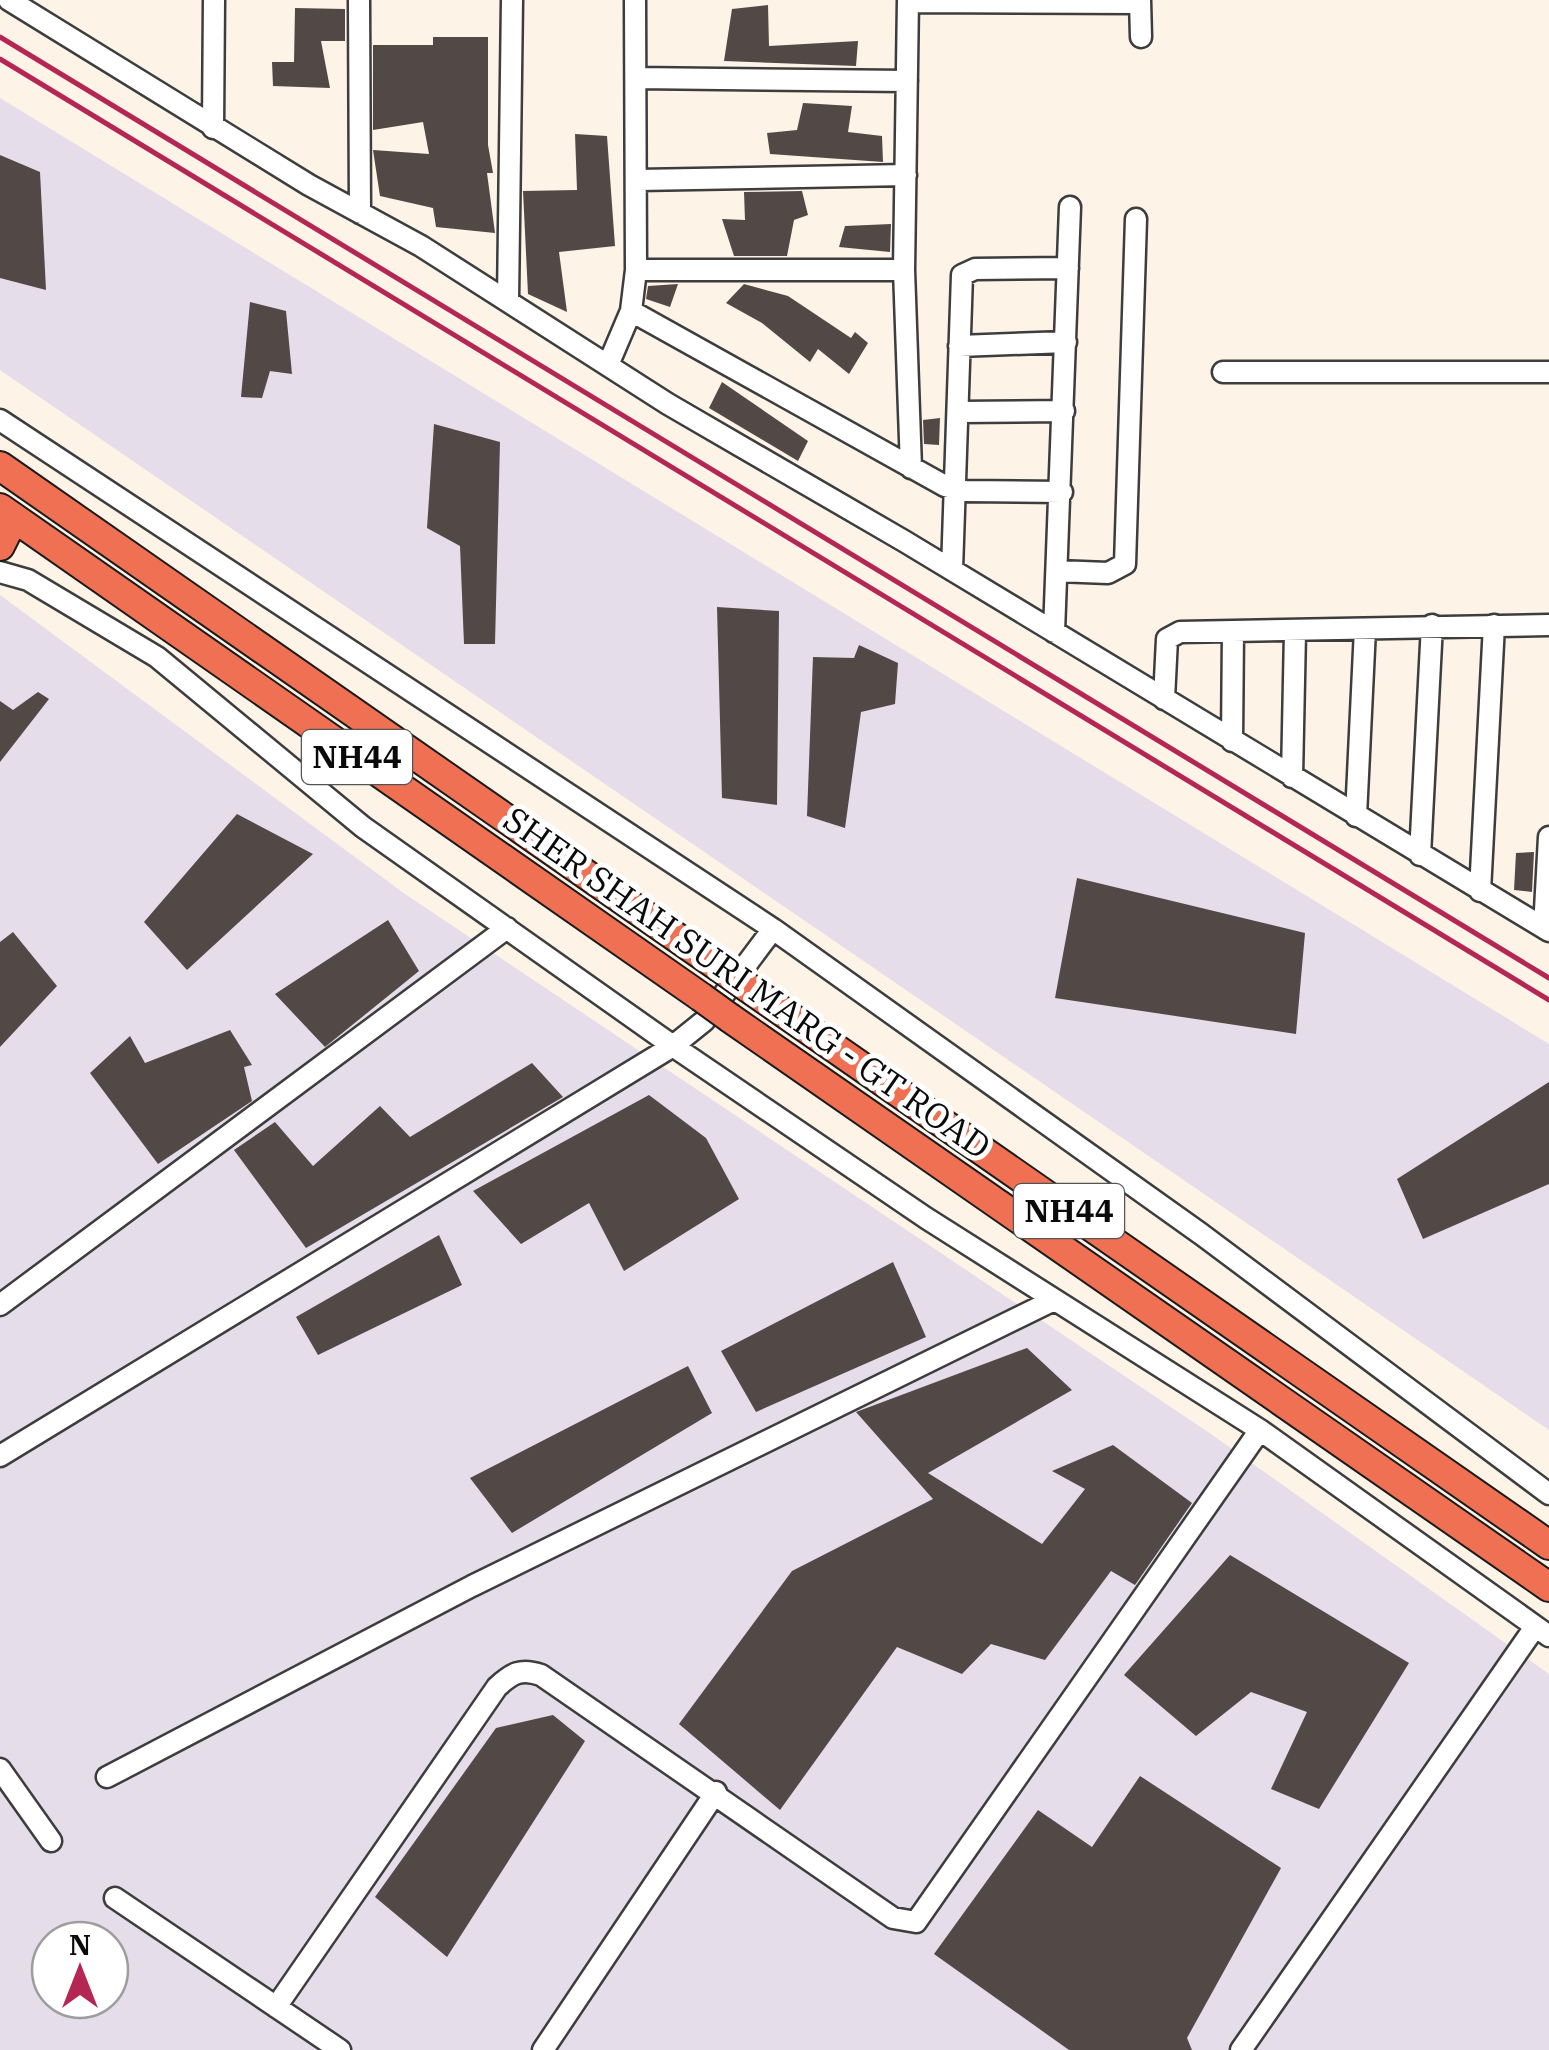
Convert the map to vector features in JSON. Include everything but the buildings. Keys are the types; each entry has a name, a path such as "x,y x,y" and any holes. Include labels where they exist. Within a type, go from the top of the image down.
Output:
{"highway":[{"name":"SHER SHAH SURI MARG - GT ROAD","path":"0,466 1549,1546"},
{"name":"SHER SHAH SURI MARG - GT ROAD","path":"7,513 1549,1588"},
{"path":"0,546 7,513"}],"street":[{"path":"9,0 213,128 508,300 1547,930 1549,837"},
{"path":"213,128 214,0"},
{"path":"359,0 360,213"},
{"path":"508,300 512,0"},
{"path":"608,364 631,311 636,270 639,180 635,0"},
{"path":"912,468 904,270 908,1 1140,1 1140,36"},
{"path":"636,78 907,82"},
{"path":"639,180 906,175"},
{"path":"1054,632 1070,208"},
{"path":"1057,571 1108,573 1126,564 1136,220"},
{"path":"952,570 960,285 966,270 1068,268"},
{"path":"636,270 904,270"},
{"path":"631,311 955,490 1062,492"},
{"path":"960,346 1066,342"},
{"path":"1223,372 1549,372"},
{"path":"959,412 1064,411"},
{"name":"SHER SHAH SURI MARG - GT ROAD","path":"0,420 773,929 1201,1234 1549,1494"},
{"path":"0,572 28,580 156,657 364,827 674,1046 1054,1300 1260,1430 1542,1632 1241,2050"},
{"path":"1420,855 1432,625"},
{"path":"1480,890 1494,625"},
{"path":"1164,699 1166,647 1171,634 1549,625"},
{"path":"1356,816 1365,629"},
{"path":"1232,740 1233,632"},
{"path":"1292,777 1295,632"},
{"path":"0,1305 507,928"},
{"path":"0,1456 674,1046 704,1021 773,929"},
{"path":"107,1777 472,1586 1054,1300"},
{"path":"276,2006 497,1687 511,1674 526,1670 541,1675 716,1792 893,1918 916,1922 1260,1430"},
{"path":"0,1770 51,1840"},
{"path":"543,2050 716,1792"},
{"path":"115,1898 340,2050"}],"shaded area":[{"path":"0,98 1549,1044 1549,1430 0,370"},
{"path":"0,595 405,894 1208,1432 1549,1674 1549,2050 0,2050"}],"railway":[{"path":"0,37 1549,978"},
{"path":"0,59 1549,1000"}]}
